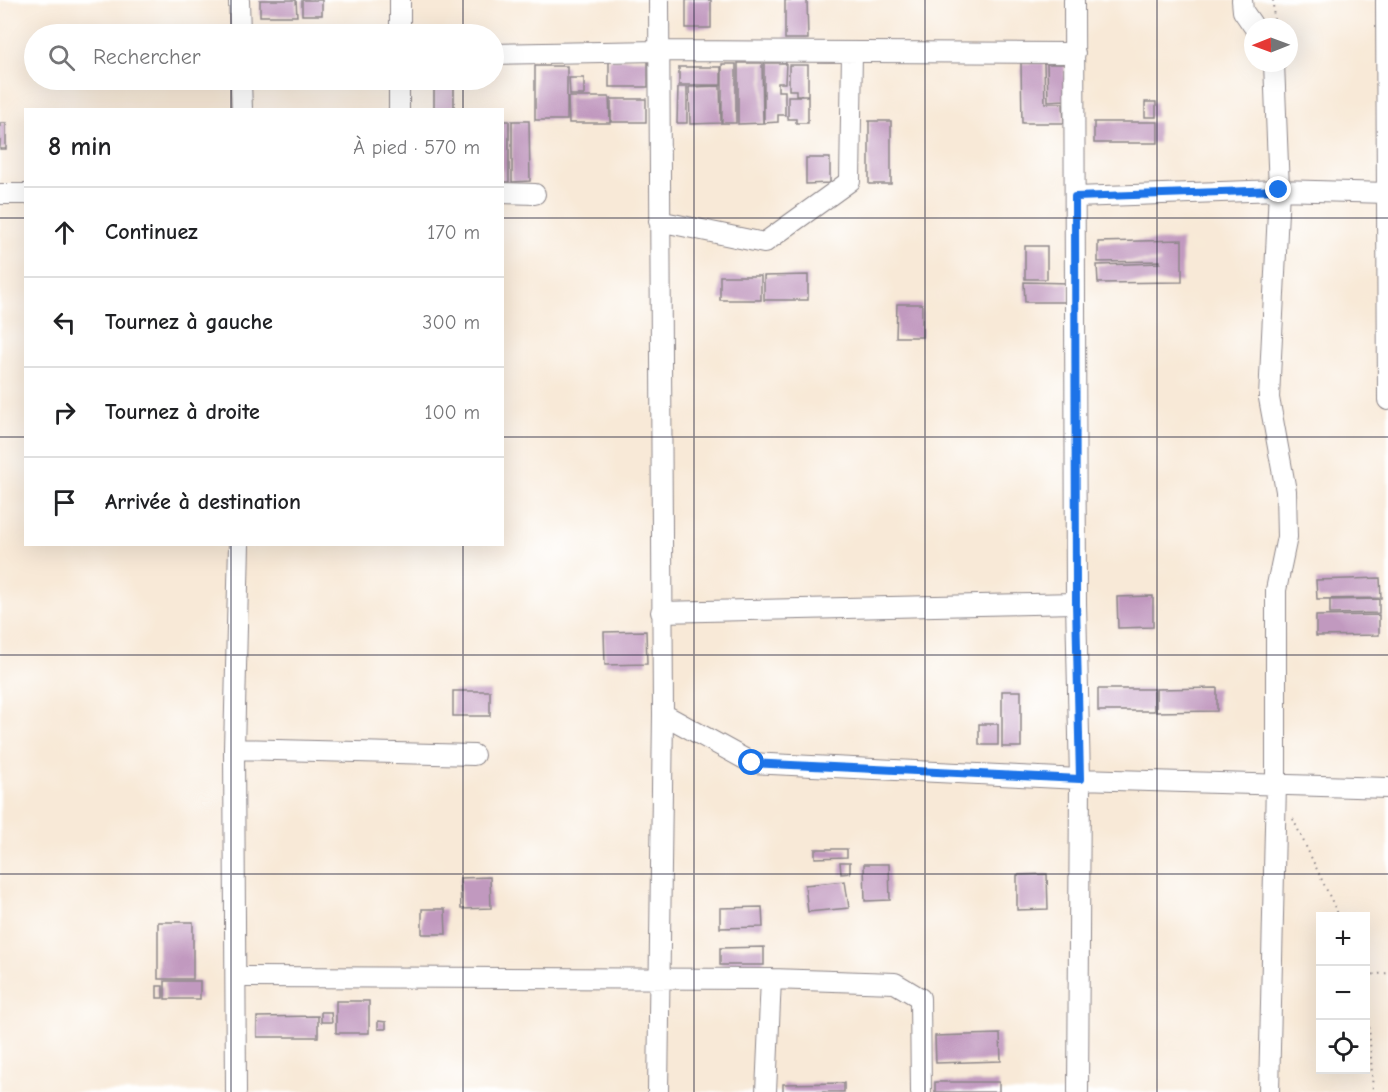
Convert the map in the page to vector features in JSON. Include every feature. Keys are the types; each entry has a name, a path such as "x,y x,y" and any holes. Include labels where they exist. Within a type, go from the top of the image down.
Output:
{"street":[{"path":"239,0 240,24"},
{"path":"400,0 400,24"},
{"path":"658,1092 663,714 659,0"},
{"path":"1074,0 1076,603 1080,779 1078,1092"},
{"path":"1242,0 1243,12 1247,18"},
{"path":"1386,0 1388,400"},
{"path":"504,54 659,51 1075,53"},
{"path":"660,220 764,243 850,181 852,52"},
{"path":"1269,1092 1276,783 1276,590 1287,537 1286,491 1269,398 1279,190 1274,72"},
{"path":"241,90 242,108"},
{"path":"399,90 399,108"},
{"path":"1075,197 1279,190 1387,193"},
{"path":"504,193 535,194"},
{"path":"0,194 24,194"},
{"path":"236,1092 234,750 239,546"},
{"path":"661,612 1076,603"},
{"path":"663,714 752,763 1080,779 1388,788"},
{"path":"234,750 474,755"},
{"path":"236,977 771,979 895,982 920,998 921,1092"},
{"path":"766,1092 771,979"}],"path":[{"path":"1273,0 1274,18"},
{"path":"1290,814 1337,912"},
{"path":"1370,974 1388,973"},
{"path":"1369,1020 1373,1092"}],"building":[{"path":"260,0 296,0 297,16 260,16"},
{"path":"302,0 322,0 322,15 302,15"},
{"path":"686,0 711,0 711,28 686,28"},
{"path":"785,0 807,0 808,39 785,39"},
{"path":"609,59 648,59 648,87 609,87"},
{"path":"738,63 762,63 763,123 738,124"},
{"path":"764,63 786,63 785,83 778,83 778,91 785,91 785,115 778,115 778,122 764,123"},
{"path":"1021,63 1044,63 1045,103 1063,103 1064,123 1022,123"},
{"path":"722,64 736,64 736,123 722,123"},
{"path":"1047,64 1065,64 1066,100 1048,101"},
{"path":"789,65 808,65 808,95 796,95 796,90 789,90"},
{"path":"535,66 567,66 567,120 535,120"},
{"path":"679,67 721,67 721,85 679,85"},
{"path":"569,78 584,78 584,95 570,95"},
{"path":"720,86 721,123 690,124 689,87"},
{"path":"678,87 687,87 687,123 677,123"},
{"path":"434,90 454,90 454,108 434,108"},
{"path":"788,96 808,96 808,123 796,123 796,119 788,119"},
{"path":"568,97 609,97 610,123 569,123"},
{"path":"611,99 646,99 646,122 611,122"},
{"path":"1145,102 1156,102 1156,117 1145,117"},
{"path":"504,121 509,121 509,182 504,182"},
{"path":"512,121 529,121 530,181 512,182"},
{"path":"869,121 891,121 891,184 869,184"},
{"path":"1094,122 1158,122 1158,143 1094,143"},
{"path":"0,123 6,123 6,149 0,149"},
{"path":"806,158 830,158 830,183 806,184"},
{"path":"1182,240 1182,282 1098,283 1097,265 1160,263 1160,261 1098,262 1098,242"},
{"path":"1025,246 1047,246 1047,279 1025,279"},
{"path":"808,275 808,300 764,300 764,276"},
{"path":"720,276 761,276 761,300 720,300"},
{"path":"1024,282 1069,283 1069,302 1025,302"},
{"path":"897,304 922,304 922,337 896,337"},
{"path":"1380,578 1381,598 1317,599 1316,580"},
{"path":"1153,596 1153,627 1118,628 1117,597"},
{"path":"1379,599 1379,613 1330,614 1330,600"},
{"path":"1379,615 1379,635 1316,636 1316,616"},
{"path":"646,631 647,664 605,665 604,632"},
{"path":"1217,688 1217,711 1156,712 1156,689"},
{"path":"1098,689 1154,689 1154,711 1098,711"},
{"path":"453,691 490,691 490,716 453,716"},
{"path":"1002,691 1021,691 1021,747 1002,747"},
{"path":"979,724 998,724 998,745 979,745"},
{"path":"815,849 847,849 847,857 815,858"},
{"path":"840,862 850,862 850,873 841,874"},
{"path":"864,864 889,864 890,900 865,901"},
{"path":"1047,874 1048,909 1017,910 1017,875"},
{"path":"490,877 491,908 461,909 460,878"},
{"path":"845,881 849,908 808,912 805,885"},
{"path":"762,907 763,927 720,928 720,908"},
{"path":"422,909 445,909 446,934 422,934"},
{"path":"158,922 193,922 193,979 158,979"},
{"path":"764,947 764,965 720,965 720,948"},
{"path":"165,981 200,981 200,999 165,999"},
{"path":"157,986 163,986 163,998 157,998"},
{"path":"336,1001 369,1001 369,1033 336,1033"},
{"path":"321,1012 331,1012 332,1022 321,1022"},
{"path":"318,1016 318,1037 257,1037 257,1017"},
{"path":"378,1021 386,1022 386,1029 378,1029"},
{"path":"1000,1034 1001,1061 936,1063 935,1036"},
{"path":"935,1082 999,1082 999,1092 935,1092"},
{"path":"844,1083 844,1092 783,1092 783,1084"}],"route":[{"path":"752,763 1080,779 1076,603 1075,197 1279,190"}]}
